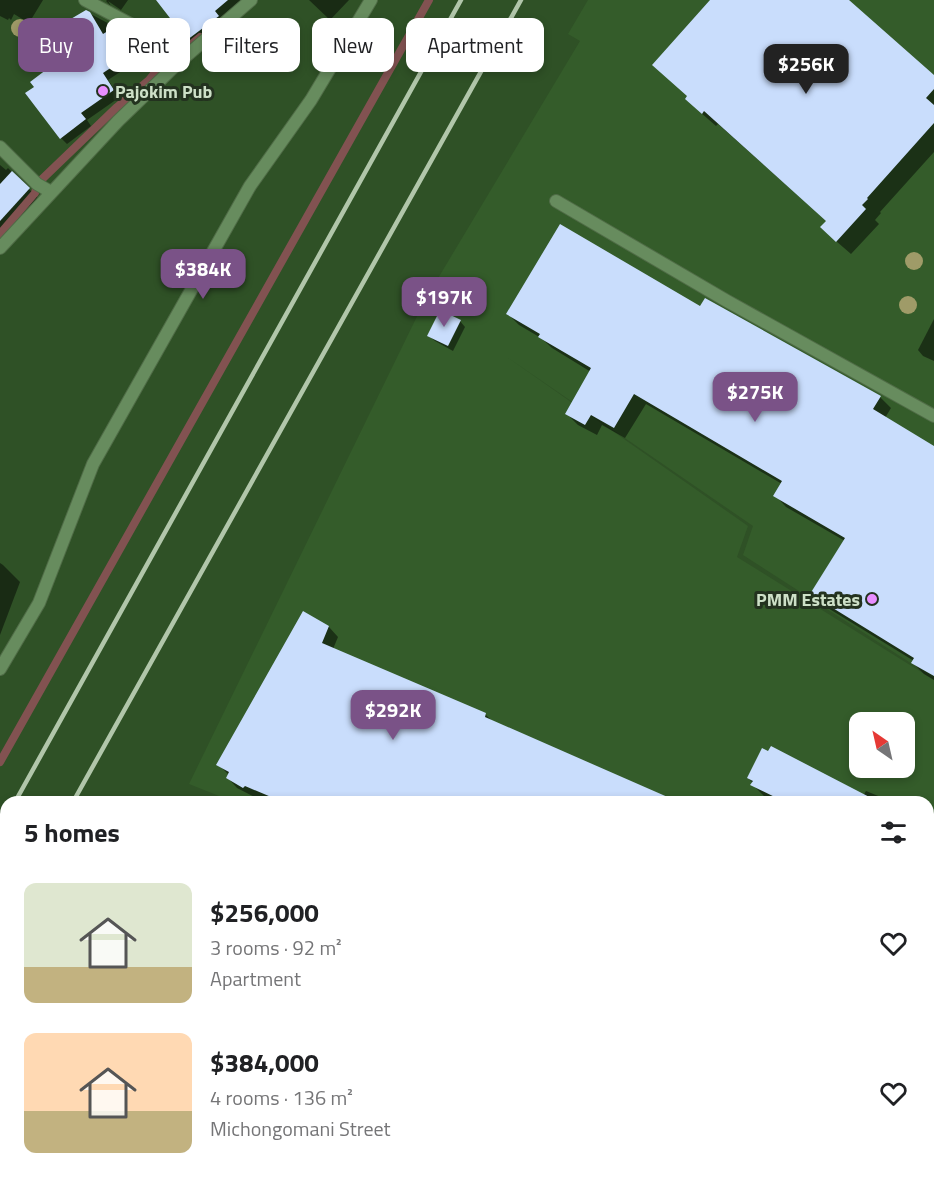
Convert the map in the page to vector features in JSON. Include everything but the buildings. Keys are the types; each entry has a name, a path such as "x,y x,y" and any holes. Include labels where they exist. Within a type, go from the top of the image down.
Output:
{"street":[{"path":"85,0 119,18"},
{"path":"190,53 251,0"},
{"path":"0,669 39,603 93,464 250,186 311,100 371,0"},
{"path":"0,248 118,122 169,72"},
{"path":"0,147 37,184 51,192"},
{"path":"556,201 747,312 934,416"}],"shaded area":[{"path":"588,0 934,0 934,678 743,555 753,526 507,357 748,526 737,557 934,680 934,796 219,796 189,784 425,300 580,41 568,34"}],"waterway":[{"path":"0,762 429,0"},
{"path":"190,45 200,37"},
{"path":"0,234 35,193 37,184 156,72"}],"railway":[{"path":"18,796 461,0"},
{"path":"76,796 521,0"}],"place":[{"name":"Pajokim Pub","path":"103,91"},
{"name":"PMM Estates","path":"872,599"}]}
